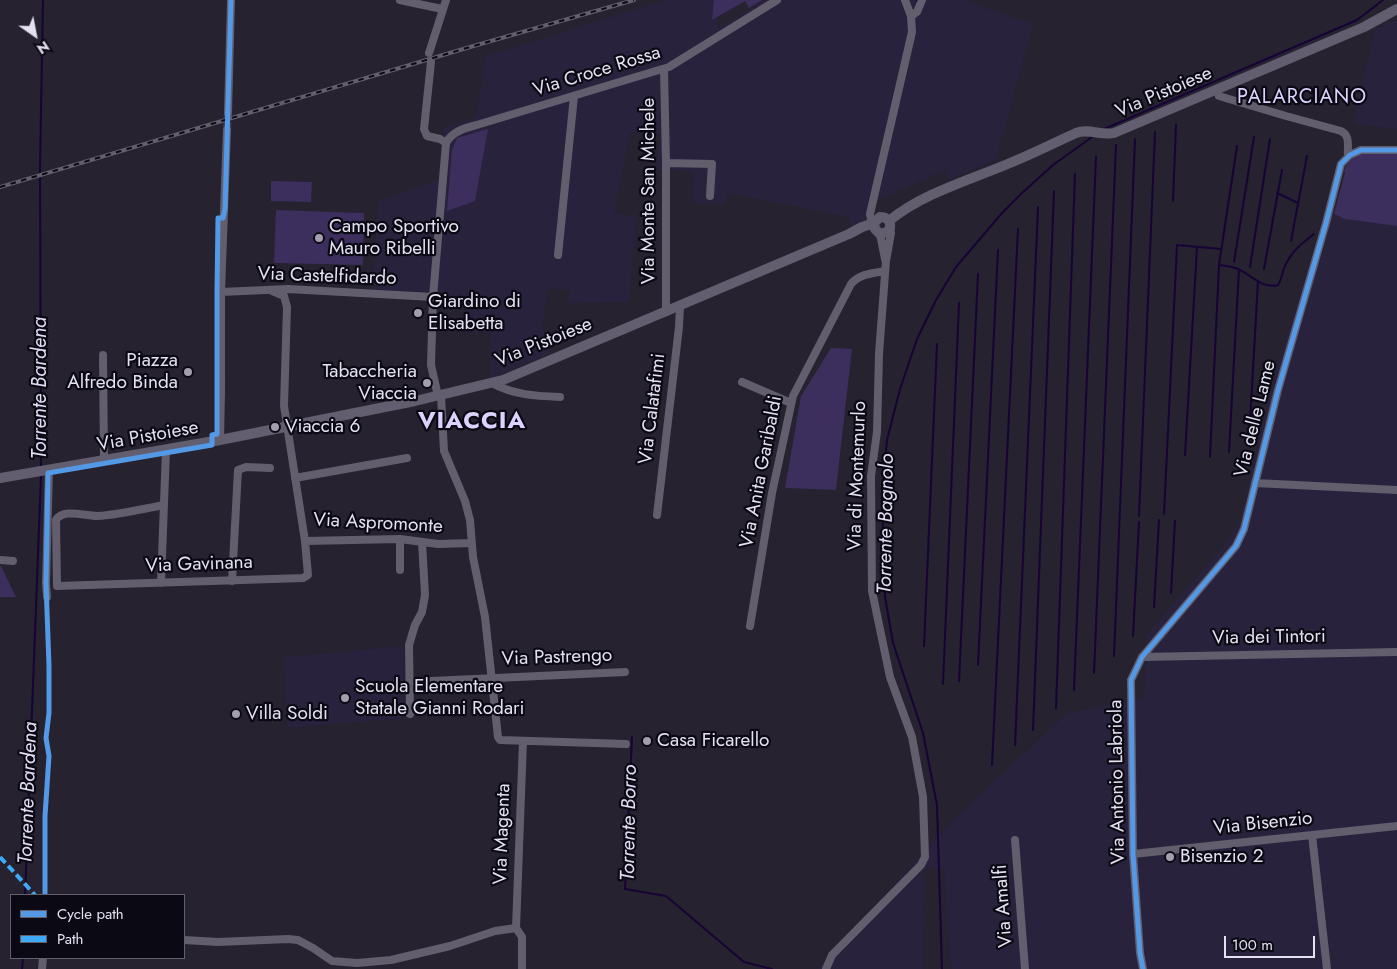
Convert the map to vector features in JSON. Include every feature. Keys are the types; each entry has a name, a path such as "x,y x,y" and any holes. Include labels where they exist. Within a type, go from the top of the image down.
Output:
{"main road":[{"name":"Via Pistoiese","path":"0,478 220,440 440,395 503,380 849,234 862,226 881,225 948,187 1010,163 1076,133 1087,130 1103,134 1114,133 1364,27 1397,9"}],"street":[{"path":"228,113 231,0"},
{"path":"400,0 442,9"},
{"path":"429,53 446,0"},
{"name":"Via Croce Rossa","path":"446,143 450,137 459,131 664,69 691,55 777,0"},
{"path":"905,0 912,16 919,10 922,0"},
{"name":"Via di Montemurlo","path":"826,969 832,955 921,864 925,857 923,798 912,737 890,677 872,591 870,476 877,432 879,363 886,261 881,225 869,216 912,32 912,16"},
{"path":"431,62 424,129 425,133 430,137 440,139 446,143 433,297 431,365 440,395 444,451 468,510 473,557 483,603 498,738 500,740 523,742 626,744"},
{"name":"Via Monte San Michele","path":"664,69 666,312"},
{"path":"558,255 574,96"},
{"path":"1219,96 1341,131 1361,150"},
{"path":"220,440 220,292 227,130"},
{"name":"Via delle Lame","path":"1142,656 1236,546 1244,529 1278,390 1326,223 1338,172 1346,158 1348,138"},
{"path":"1346,158 1361,150 1397,150"},
{"path":"666,163 712,164 710,196"},
{"name":"Via Anita Garibaldi","path":"750,626 772,493 795,390 851,284 864,275 885,270"},
{"name":"Via Castelfidardo","path":"220,292 288,289 433,297"},
{"path":"270,290 284,296 287,307"},
{"path":"287,307 293,295 315,291"},
{"name":"Via Calatafimi","path":"657,515 680,306"},
{"name":"Via Aspromonte","path":"287,307 284,406 306,540 400,539 438,544 472,543"},
{"path":"103,356 104,460"},
{"path":"742,382 791,403"},
{"path":"492,383 522,394 560,397"},
{"path":"161,583 166,450"},
{"path":"295,478 407,458"},
{"path":"232,581 238,470 246,467 270,468"},
{"path":"46,470 47,597"},
{"path":"1255,483 1397,490"},
{"name":"Via Gavinana","path":"164,505 98,516 64,514 57,517 57,586 306,577 308,572 306,540"},
{"path":"400,539 400,570"},
{"path":"410,714 409,645 415,625 422,612 425,595 422,542"},
{"path":"0,560 13,561"},
{"name":"Via dei Tintori","path":"1142,656 1397,652"},
{"name":"Via Antonio Labriola","path":"1142,656 1136,667 1131,686 1133,854 1140,953 1143,969"},
{"name":"Via Pastrengo","path":"410,682 625,672"},
{"name":"Via Magenta","path":"522,969 522,938 516,928 523,742"},
{"name":"Via Bisenzio","path":"1133,854 1397,826"},
{"path":"1312,835 1327,969"},
{"name":"Via Amalfi","path":"1015,840 1025,969"},
{"path":"185,940 218,942 298,940 332,961 357,963 399,958 450,946 495,931 516,928"}],"shaded area":[{"path":"666,0 714,0 718,28 765,0 963,0 1033,24 996,159 950,180 945,169 867,206 867,220 852,228 848,217 728,193 724,205 693,203 694,172 656,169 660,134 630,132 614,212 636,218 629,302 567,303 570,290 548,289 542,326 550,353 490,379 490,333 465,332 468,298 373,289 378,201 437,180 444,128 476,117 486,56"},
{"path":"714,0 762,0 749,8 745,1 712,20"},
{"path":"1397,19 1397,129 1353,124 1375,30"},
{"path":"488,129 475,201 447,211 452,150 457,138"},
{"path":"1366,153 1397,153 1397,226 1345,219 1334,214 1344,171 1353,158"},
{"path":"271,181 312,182 311,202 271,201"},
{"name":"Campo Sportivo Mauro Ribelli","path":"276,210 364,213 363,265 274,263"},
{"path":"1325,212 1345,219 1397,226 1397,969 951,969 944,867 924,870 923,969 817,969 954,819 1067,713 1144,698 1147,634 1221,549 1239,523 1277,367"},
{"path":"831,348 852,349 836,490 785,488 801,396"},
{"path":"1,566 16,597 0,597"},
{"name":"Scuola Elementare Statale Gianni Rodari","path":"403,646 405,718 287,728 284,657"}],"waterway":[{"name":"Torrente Bardena","path":"41,468 40,168 43,0"},
{"name":"Torrente Bagnolo","path":"1104,129 1357,20 1383,0"},
{"path":"1173,201 1176,125"},
{"path":"1139,516 1155,132"},
{"name":"Torrente Bagnolo","path":"942,969 937,805 923,733 893,643 885,597 882,496 887,440 900,389 917,339 936,300 956,267 1002,213 1022,193 1053,165 1092,137"},
{"path":"1234,262 1254,137"},
{"path":"1114,656 1135,139"},
{"path":"1250,267 1270,139"},
{"path":"1094,673 1116,145"},
{"path":"1210,457 1219,265 1237,146"},
{"path":"1291,241 1307,156"},
{"path":"1074,690 1096,157"},
{"path":"1264,269 1282,170"},
{"path":"1056,708 1075,174"},
{"path":"1033,730 1054,191"},
{"path":"1277,193 1298,203"},
{"path":"1015,745 1038,207"},
{"path":"992,765 1018,229"},
{"path":"1219,265 1237,269 1263,284 1278,285 1290,256 1314,234"},
{"path":"1164,514 1177,245 1221,249"},
{"path":"1185,455 1197,247"},
{"path":"978,665 998,250"},
{"path":"1229,452 1239,269"},
{"path":"959,681 978,274"},
{"path":"1249,440 1258,281"},
{"path":"943,684 959,303"},
{"path":"924,646 937,344"},
{"name":"Torrente Bardena","path":"25,894 41,475"},
{"path":"1154,607 1159,520"},
{"path":"1171,593 1175,521"},
{"path":"1133,636 1139,522"},
{"name":"Torrente Borro","path":"632,737 625,889 666,896 744,962 772,969"},
{"name":"Torrente Bardena","path":"22,969 23,959"}],"tunnel":[{"path":"227,130 228,113"}],"railway":[{"path":"0,187 634,0"}],"marked path":[{"path":"0,857 34,894"}],"cycle path":[{"path":"45,894 45,816 49,756 46,738 49,713 46,583 48,473 212,445 212,435 217,434 218,218 223,218 225,209 231,0"},
{"path":"1143,969 1140,953 1133,854 1131,680 1142,657 1236,546 1244,529 1278,390 1341,164 1350,155 1361,150 1397,150"}],"place":[{"name":"Campo Sportivo Mauro Ribelli","path":"319,238"},
{"name":"Giardino di Elisabetta","path":"418,313"},
{"name":"Piazza Alfredo Binda","path":"188,372"},
{"name":"Tabaccheria Viaccia","path":"427,383"},
{"name":"Viaccia 6","path":"275,427"},
{"name":"Scuola Elementare Statale Gianni Rodari","path":"345,698"},
{"name":"Villa Soldi","path":"236,714"},
{"name":"Casa Ficarello","path":"647,741"},
{"name":"Bisenzio 2","path":"1170,857"}],"district":[{"name":"PALARCIANO","path":"1302,98"},
{"name":"VIACCIA","path":"472,422"}]}
